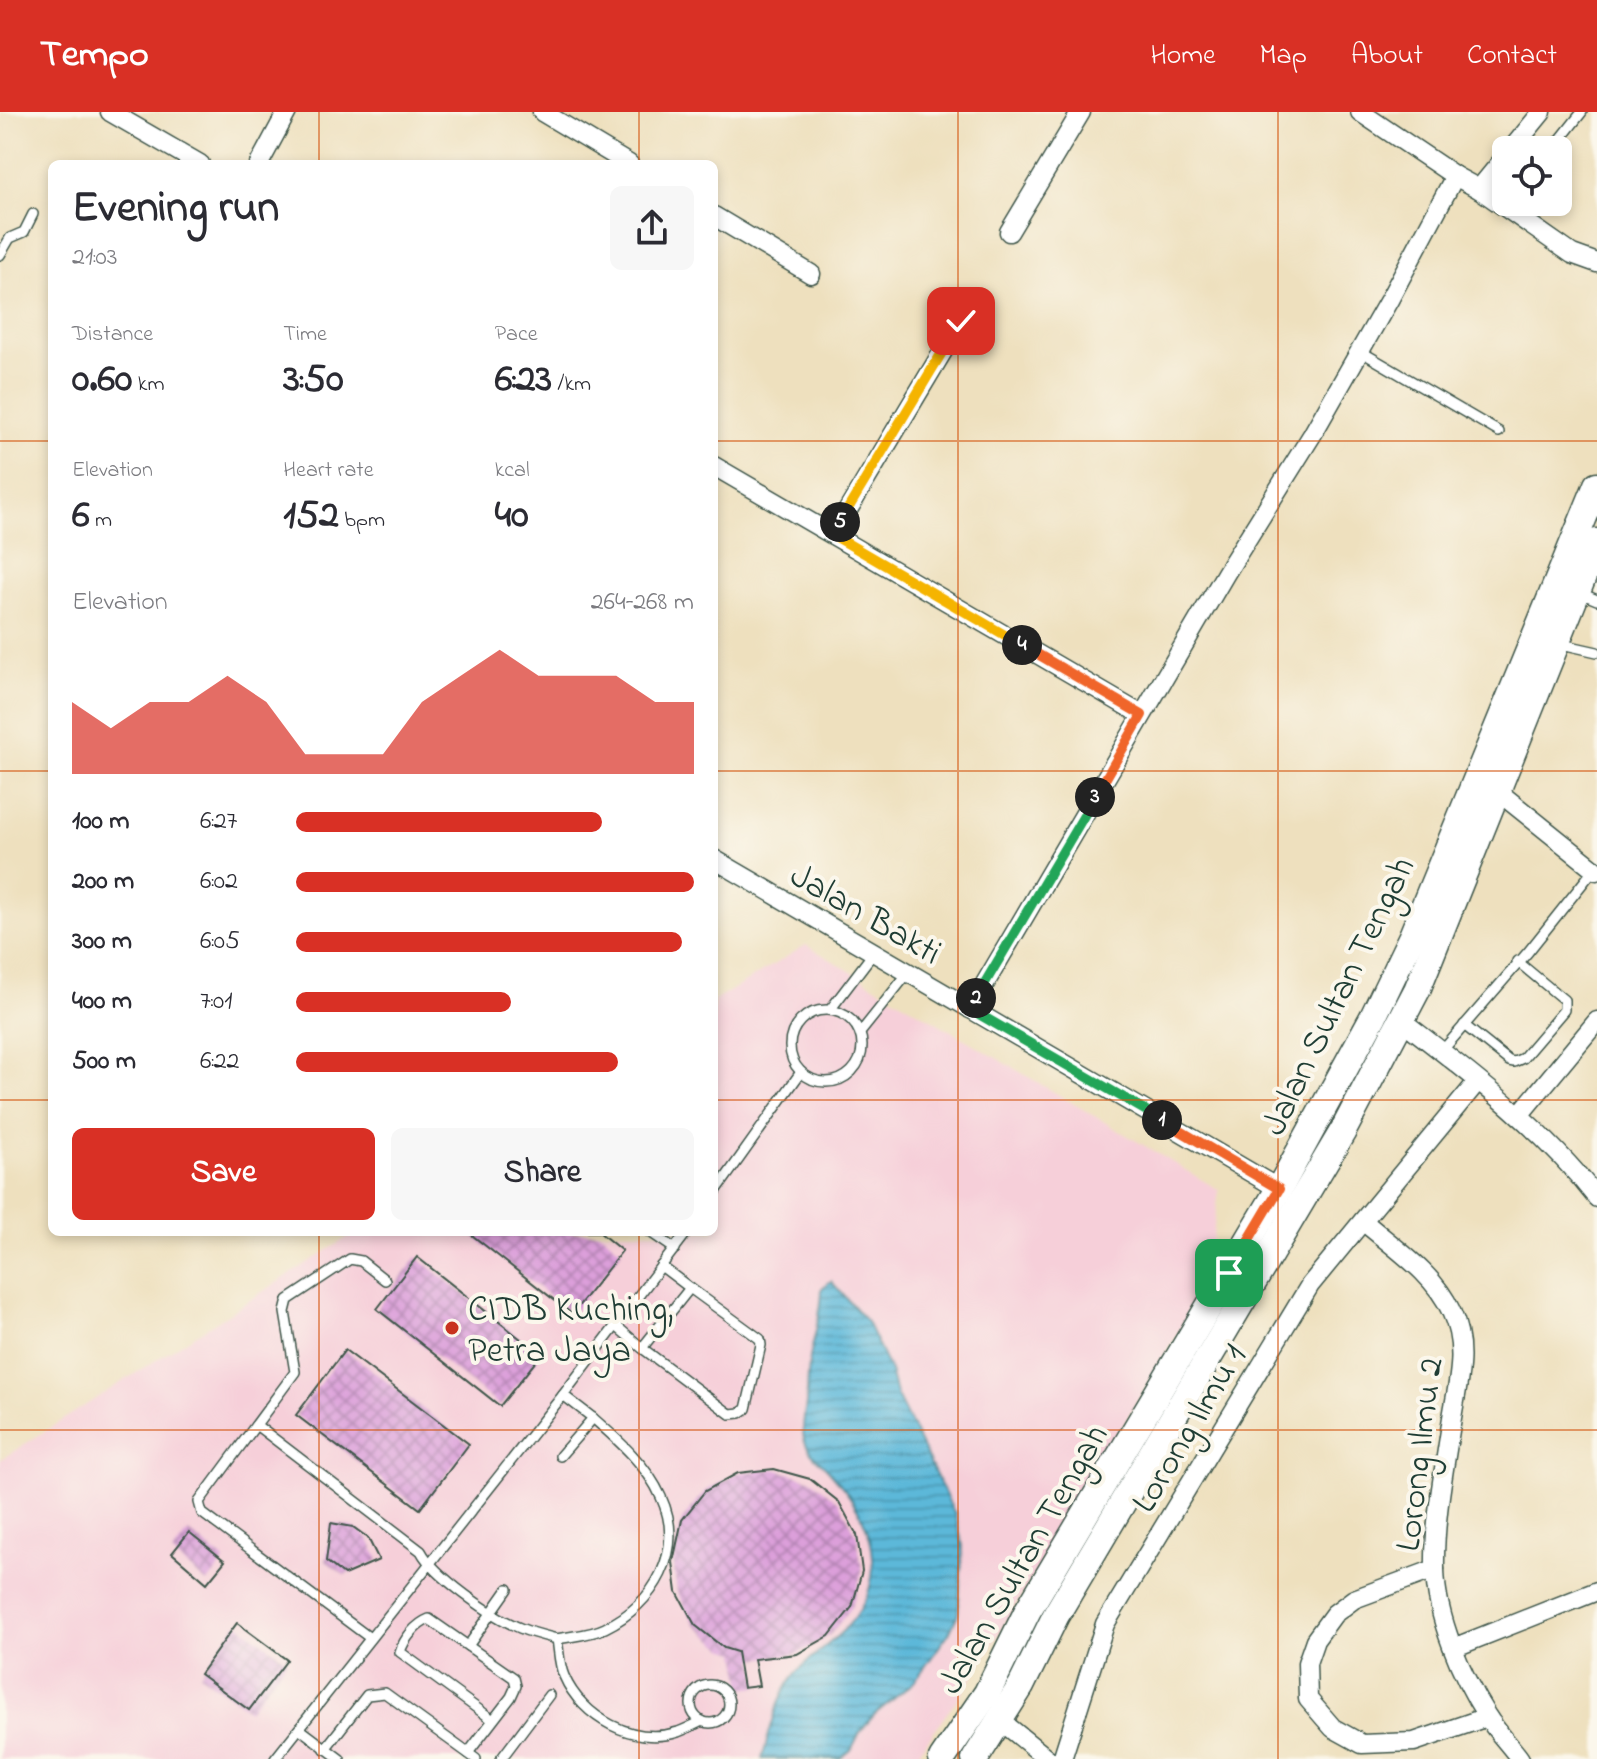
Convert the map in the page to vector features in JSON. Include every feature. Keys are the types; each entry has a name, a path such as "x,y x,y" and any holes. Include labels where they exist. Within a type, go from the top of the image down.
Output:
{"main road":[{"name":"Jalan Sultan Tengah","path":"942,1759 987,1693 1028,1610 1279,1189 1373,1017 1412,936 1597,485"},
{"name":"Jalan Sultan Tengah","path":"975,1759 1001,1721 1040,1652 1056,1615 1343,1131 1401,1020 1432,959 1556,643 1588,596 1597,542"}],"street":[{"path":"110,112 193,160"},
{"path":"261,160 287,112"},
{"path":"542,112 622,160"},
{"path":"1009,232 1081,112"},
{"path":"1360,112 1572,254 1597,263"},
{"path":"1522,136 1542,112"},
{"path":"1479,189 1492,173"},
{"path":"970,1009 1360,351 1455,176"},
{"path":"718,218 811,274"},
{"path":"833,535 961,321"},
{"path":"718,468 1142,715"},
{"path":"1496,790 1596,869"},
{"name":"Jalan Bakti","path":"718,861 1279,1189"},
{"path":"1401,1020 1520,1114 1597,1198"},
{"path":"1520,1114 1597,1021"},
{"name":"Lorong Ilmu 1","path":"1062,1759 1105,1624 1310,1285 1477,1082"},
{"name":"Lorong Ilmu 2","path":"1363,1221 1434,1283 1451,1311 1462,1342 1461,1375 1438,1513 1435,1569 1440,1610 1453,1648 1487,1717 1520,1759"},
{"path":"1435,1569 1354,1599 1334,1614 1315,1640 1307,1663 1308,1699 1333,1728 1362,1744 1414,1742 1487,1717"},
{"path":"1453,1648 1597,1591"},
{"path":"1001,1721 1048,1759"}],"lane":[{"path":"1563,136 1582,112"},
{"path":"0,255 10,238 24,232 33,214"},
{"path":"1360,351 1499,432"},
{"path":"1556,643 1597,652"},
{"path":"1442,1051 1596,869"},
{"path":"830,1010 875,952"},
{"path":"1464,1025 1514,1062 1523,1058 1564,1010 1564,1000 1517,961"},
{"path":"860,1033 908,973"},
{"path":"817,1010 830,1010 843,1014 853,1022 860,1033 861,1057 846,1076 823,1082 801,1072 794,1062 790,1049 791,1036 805,1016 817,1010"},
{"path":"718,1188 801,1072"},
{"path":"656,1236 675,1249"},
{"path":"275,1759 563,1395 684,1236"},
{"path":"370,1638 199,1508 202,1497 295,1372 285,1312 288,1300 350,1259 361,1261 385,1280"},
{"path":"615,1325 730,1414 746,1409 760,1339 661,1266"},
{"path":"642,1348 690,1288"},
{"path":"256,1425 421,1551 428,1563 492,1614 522,1629 557,1639 603,1630 637,1609 659,1582 670,1528 662,1498 646,1471 616,1438 563,1395"},
{"path":"560,1456 593,1418"},
{"path":"468,1646 508,1589"},
{"path":"325,1749 367,1695 375,1692 385,1693 472,1756 511,1697 516,1686 514,1678 429,1619 420,1622 400,1652 493,1720"},
{"path":"557,1639 563,1674 578,1701 598,1718 621,1730 655,1735 676,1733 702,1721 716,1722 727,1712 727,1698 717,1687 703,1687 692,1697 692,1711 702,1721"},
{"path":"501,1759 549,1695"},
{"path":"300,1729 340,1759"}],"shaded area":[{"path":"806,945 1219,1190 1206,1286 971,1680 914,1759 0,1759 0,1460 350,1236 718,1236 718,999"}],"water":[{"path":"831,1281 867,1322 890,1371 896,1394 955,1514 963,1546 958,1614 949,1633 914,1682 874,1715 851,1750 840,1759 762,1759 776,1712 791,1679 855,1617 868,1593 872,1576 871,1543 860,1513 841,1485 809,1449 803,1435 809,1362 822,1288"}],"building":[{"path":"473,1236 604,1236 622,1251 572,1314"},
{"path":"417,1257 541,1355 500,1406 377,1309"},
{"path":"345,1350 469,1444 420,1509 296,1415"},
{"path":"774,1469 810,1479 839,1502 857,1535 862,1571 852,1607 829,1636 797,1654 754,1659 759,1686 743,1688 737,1652 724,1648 695,1625 677,1592 673,1562 682,1520 705,1491 738,1473"},
{"path":"331,1523 353,1527 368,1538 379,1560 344,1575 326,1561"},
{"path":"189,1532 225,1561 207,1583 172,1553"},
{"path":"237,1623 287,1660 249,1710 200,1674"}],"place":[{"name":"CIDB Kuching, Petra Jaya","path":"452,1328"}],"route":[{"path":"961,321 833,535 1142,715 970,1009 1279,1189 1229,1273"}]}
